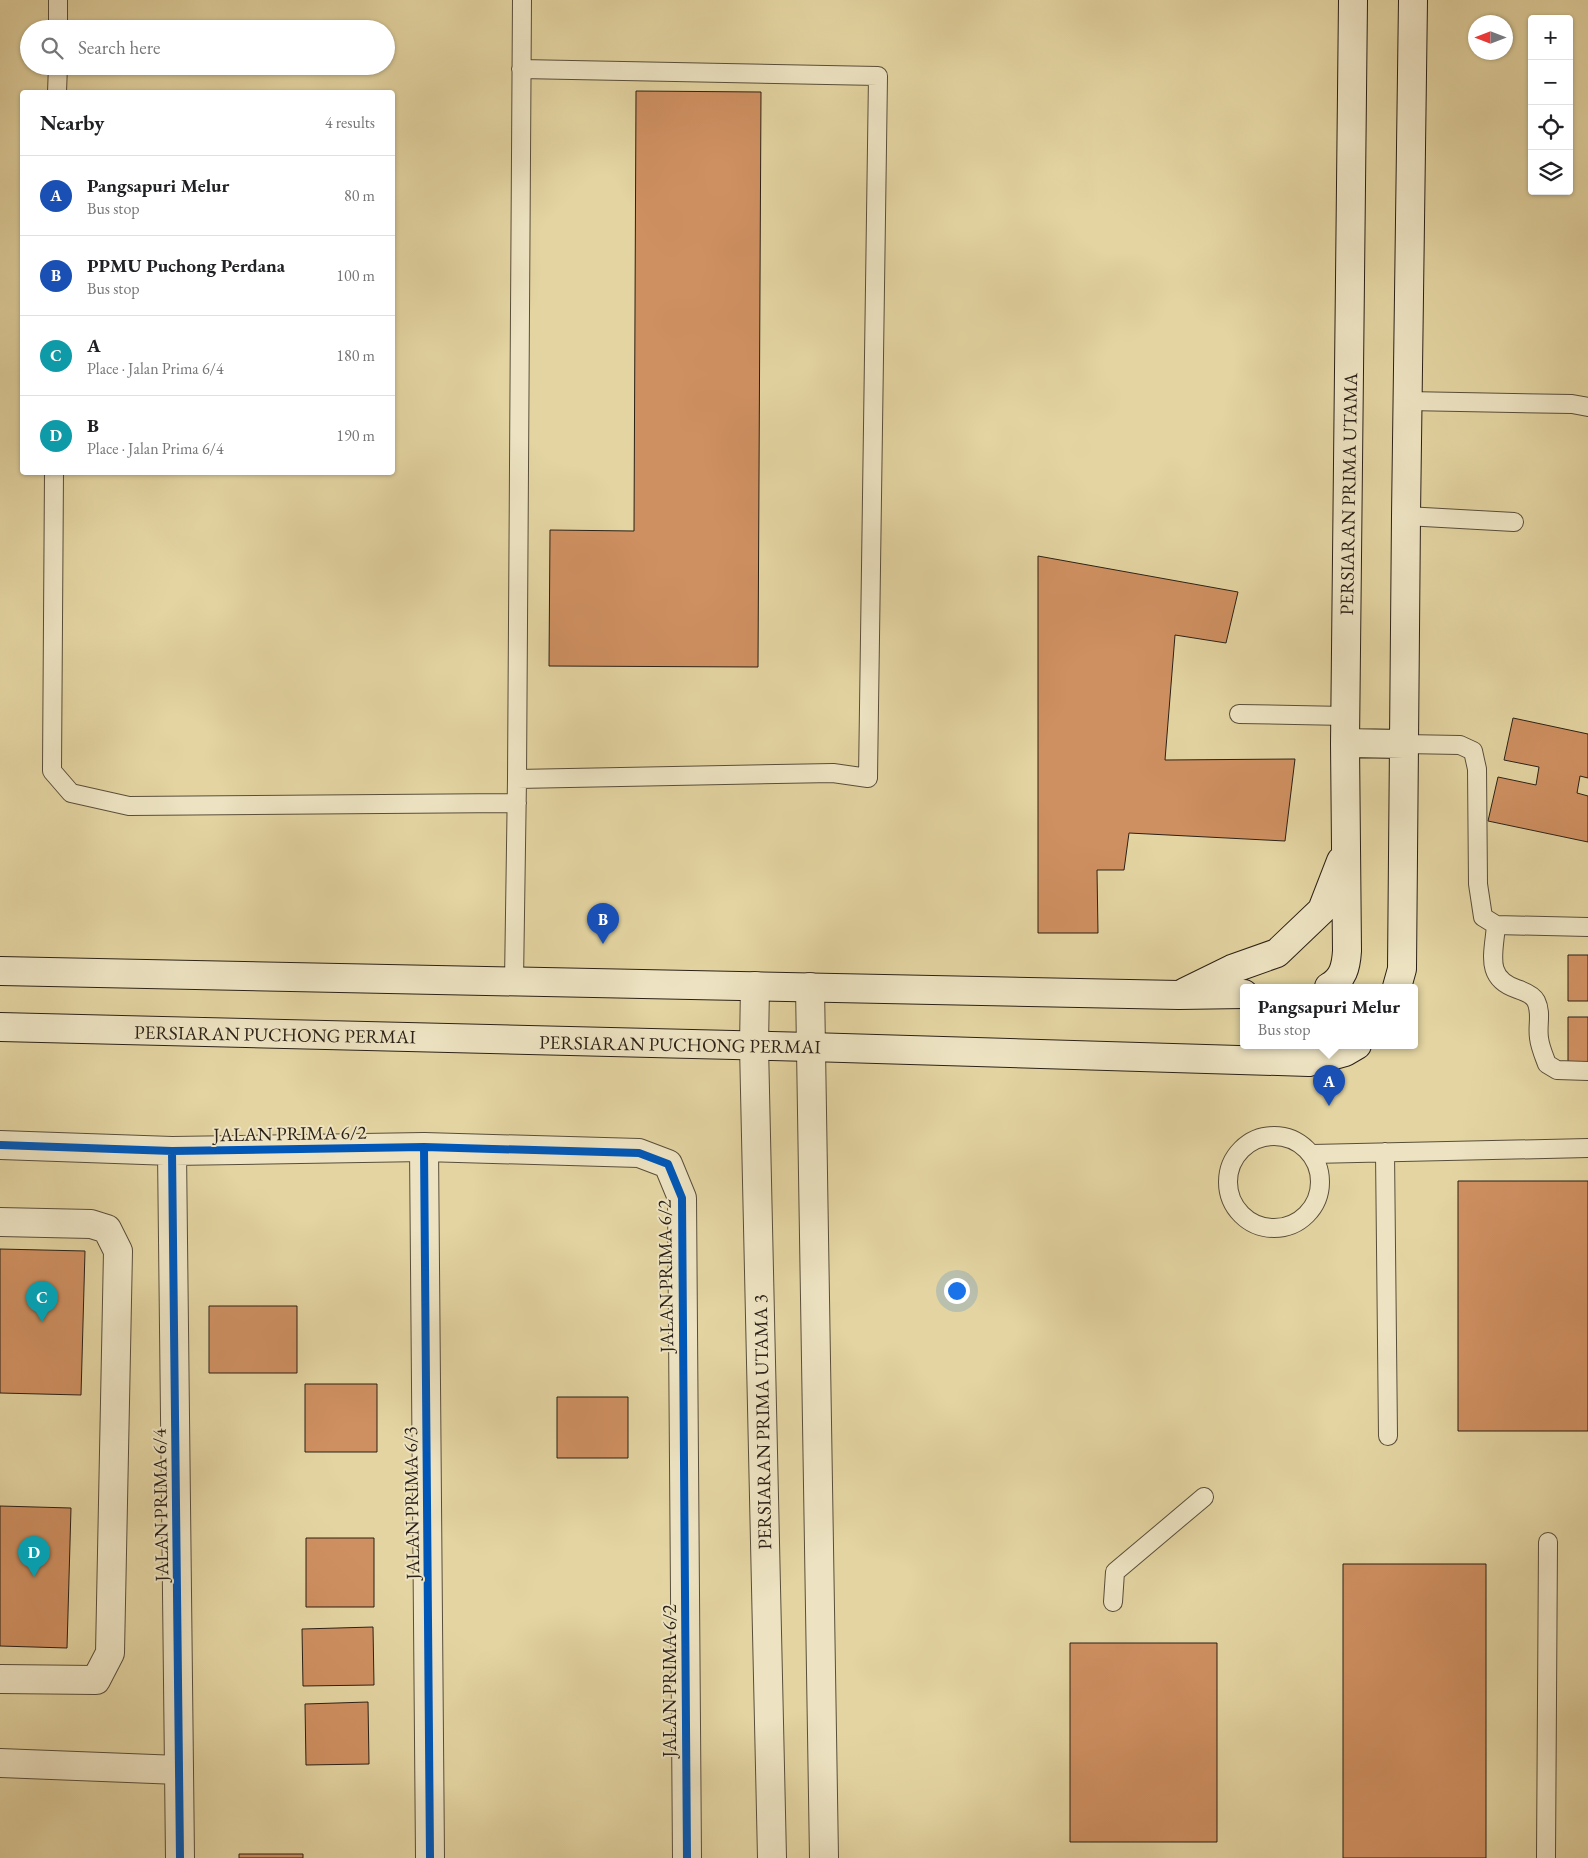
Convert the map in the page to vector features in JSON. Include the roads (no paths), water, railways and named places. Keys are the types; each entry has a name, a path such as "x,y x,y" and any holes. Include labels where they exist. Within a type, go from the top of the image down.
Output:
{"street":[{"name":"PERSIARAN PRIMA UTAMA","path":"1335,984 1346,969 1347,960 1344,743 1353,0"},
{"path":"1397,984 1402,969 1413,0"},
{"path":"1344,743 1404,744"},
{"path":"1179,995 1232,969 1277,953 1322,910 1346,850"},
{"path":"0,971 1179,995 1240,994"},
{"name":"PERSIARAN PRIMA UTAMA 3","path":"755,986 754,1046 772,1858"},
{"path":"810,987 824,1858"},
{"name":"PERSIARAN PUCHONG PERMAI","path":"0,1027 810,1047 1309,1062 1350,1049"},
{"name":"JALAN PRIMA 6/2","path":"0,1145 172,1151 424,1147 639,1153 668,1164 682,1198 686,1858"},
{"name":"JALAN PRIMA 6/3","path":"424,1147 430,1858"},
{"name":"JALAN PRIMA 6/4","path":"172,1151 180,1858"},
{"path":"0,1222 91,1224 107,1229 118,1251 110,1653 96,1680 0,1679"},
{"path":"0,1763 179,1770"}],"lane":[{"path":"58,0 58,20"},
{"path":"514,981 518,779 522,0"},
{"path":"518,779 833,773 868,778 878,76 522,69"},
{"path":"57,90 58,75"},
{"path":"1407,401 1572,404 1588,406"},
{"path":"54,475 52,772 71,793 129,806 517,803"},
{"path":"1406,516 1514,522"},
{"path":"1239,714 1345,716"},
{"path":"1404,744 1460,746 1473,751 1477,769 1478,884 1483,917 1496,925 1588,927"},
{"path":"1496,925 1494,967 1496,977 1505,985 1523,991 1535,999 1540,1012 1539,1039 1547,1064 1557,1070 1588,1071"},
{"path":"1312,1154 1319,1169 1321,1184 1318,1200 1309,1213 1296,1223 1281,1228 1265,1228 1251,1222 1239,1212 1231,1199 1228,1184 1230,1169 1236,1155 1246,1144 1259,1137 1274,1135 1289,1137 1302,1144 1312,1154 1588,1148"},
{"path":"1385,1152 1388,1436"},
{"path":"1113,1602 1115,1572 1204,1497"},
{"path":"1546,1858 1548,1542"}],"place":[{"name":"PPMU Puchong Perdana","path":"603,944"},
{"name":"Pangsapuri Melur","path":"1329,1106"},
{"name":"A","path":"42,1322"},
{"name":"B","path":"34,1577"}]}
